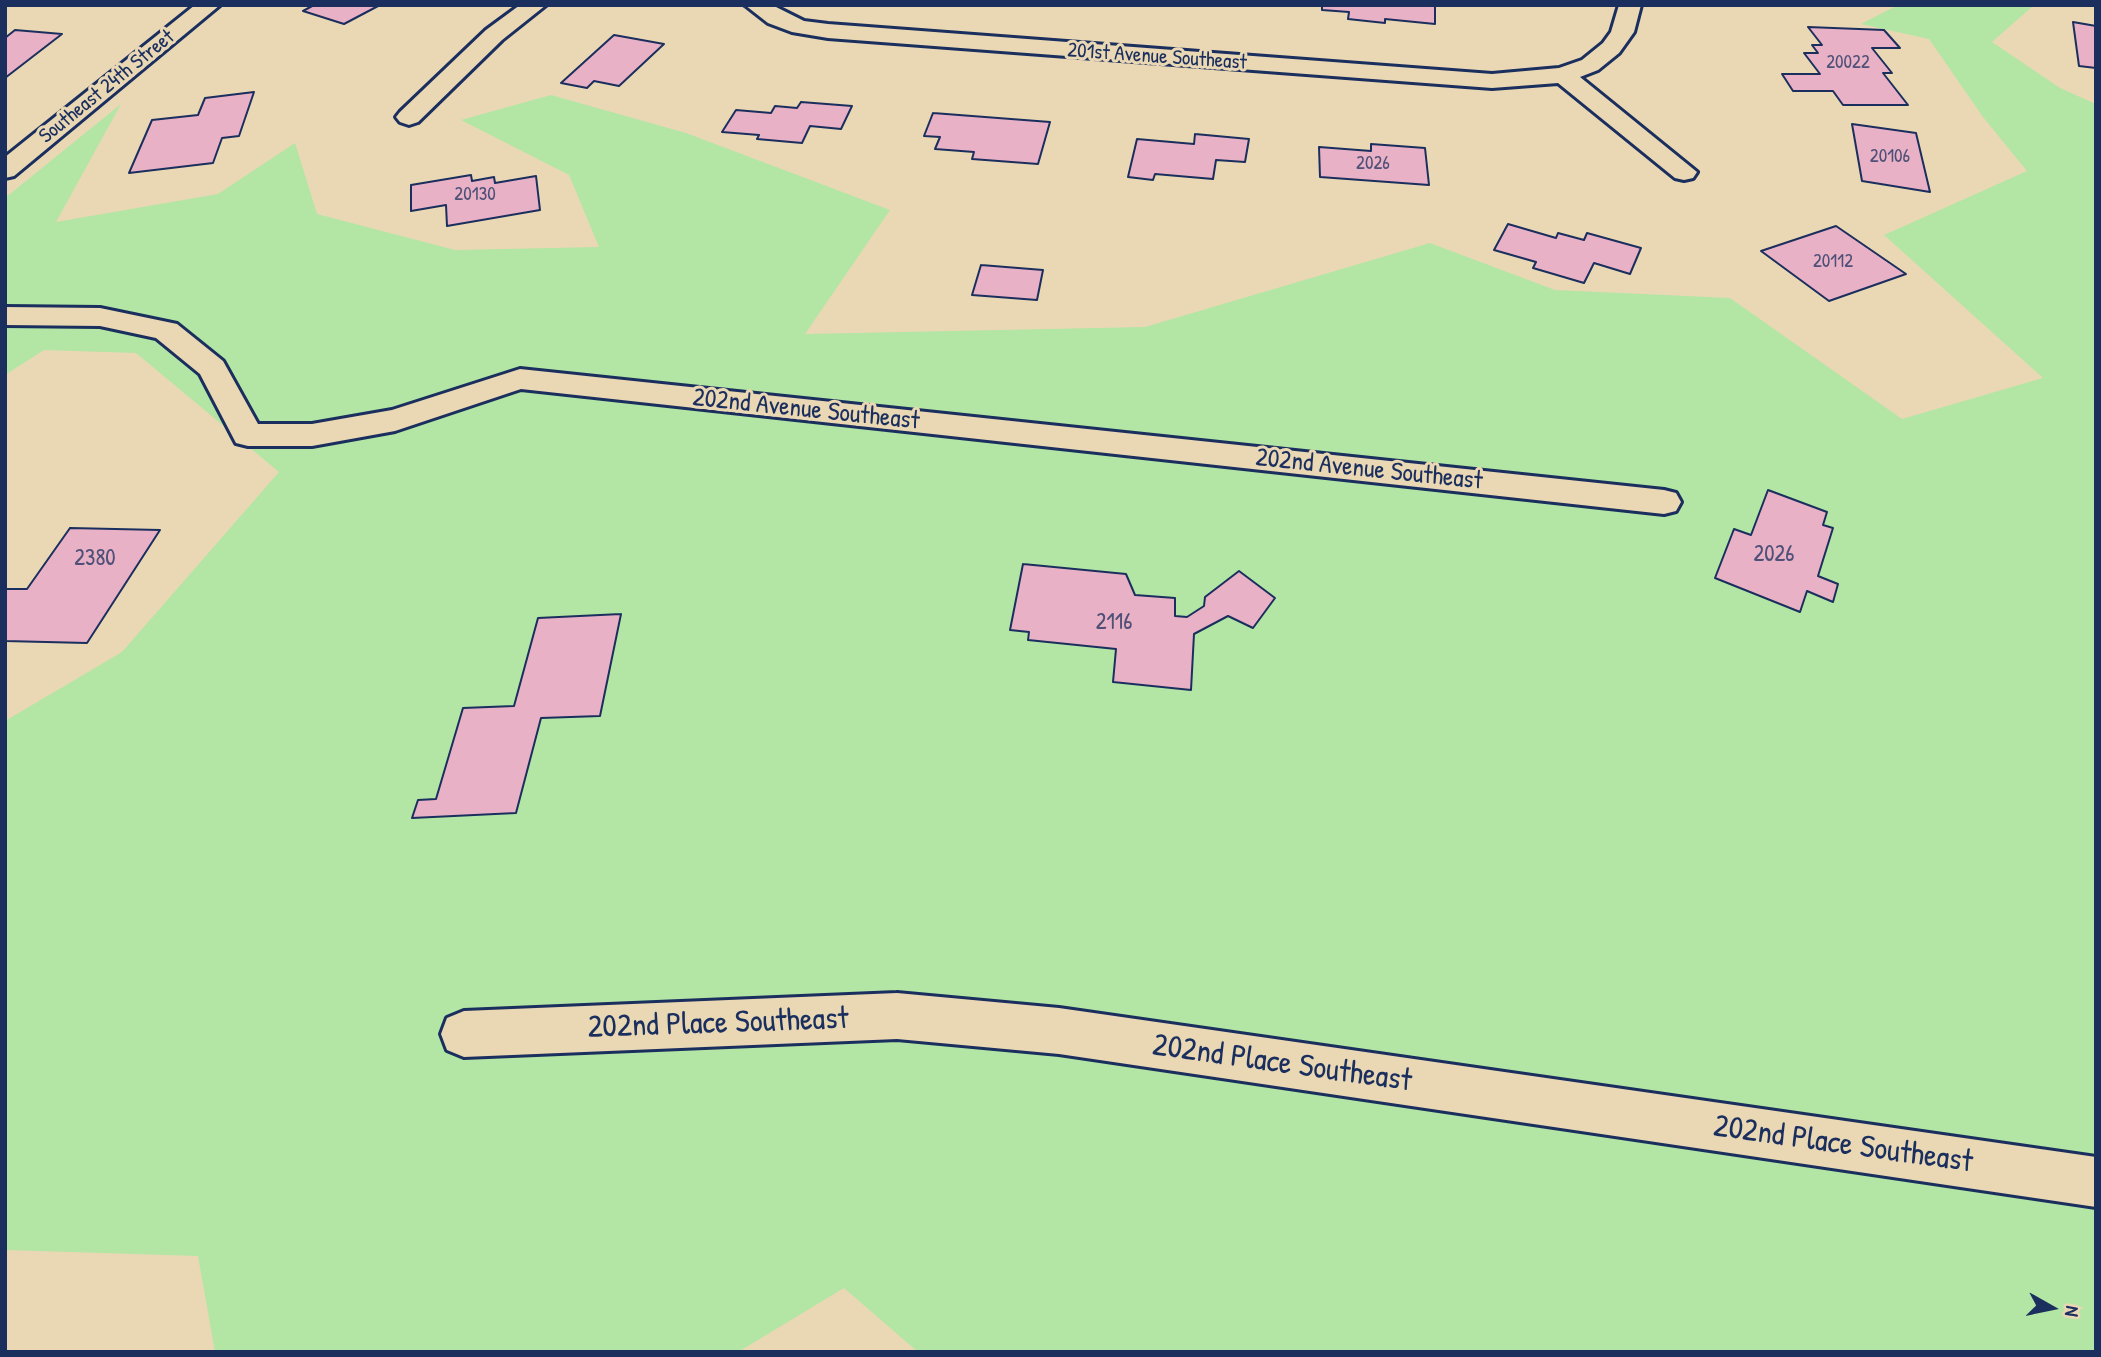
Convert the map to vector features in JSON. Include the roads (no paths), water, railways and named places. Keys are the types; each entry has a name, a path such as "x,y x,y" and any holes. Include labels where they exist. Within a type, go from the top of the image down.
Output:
{"street":[{"name":"Southeast 24th Street","path":"5,170 209,5"},
{"path":"409,117 494,36 535,5"},
{"name":"201st Avenue Southeast","path":"756,5 788,23 828,31 1493,81 1563,75 1590,65 1611,48 1622,32 1630,5"},
{"path":"1563,75 1684,172"},
{"name":"202nd Avenue Southeast","path":"5,316 100,317 166,331 212,368 248,435 312,435 395,420 520,380 1664,502"},
{"name":"202nd Place Southeast","path":"464,1034 897,1016 935,1019 1059,1031 2096,1182"}]}
